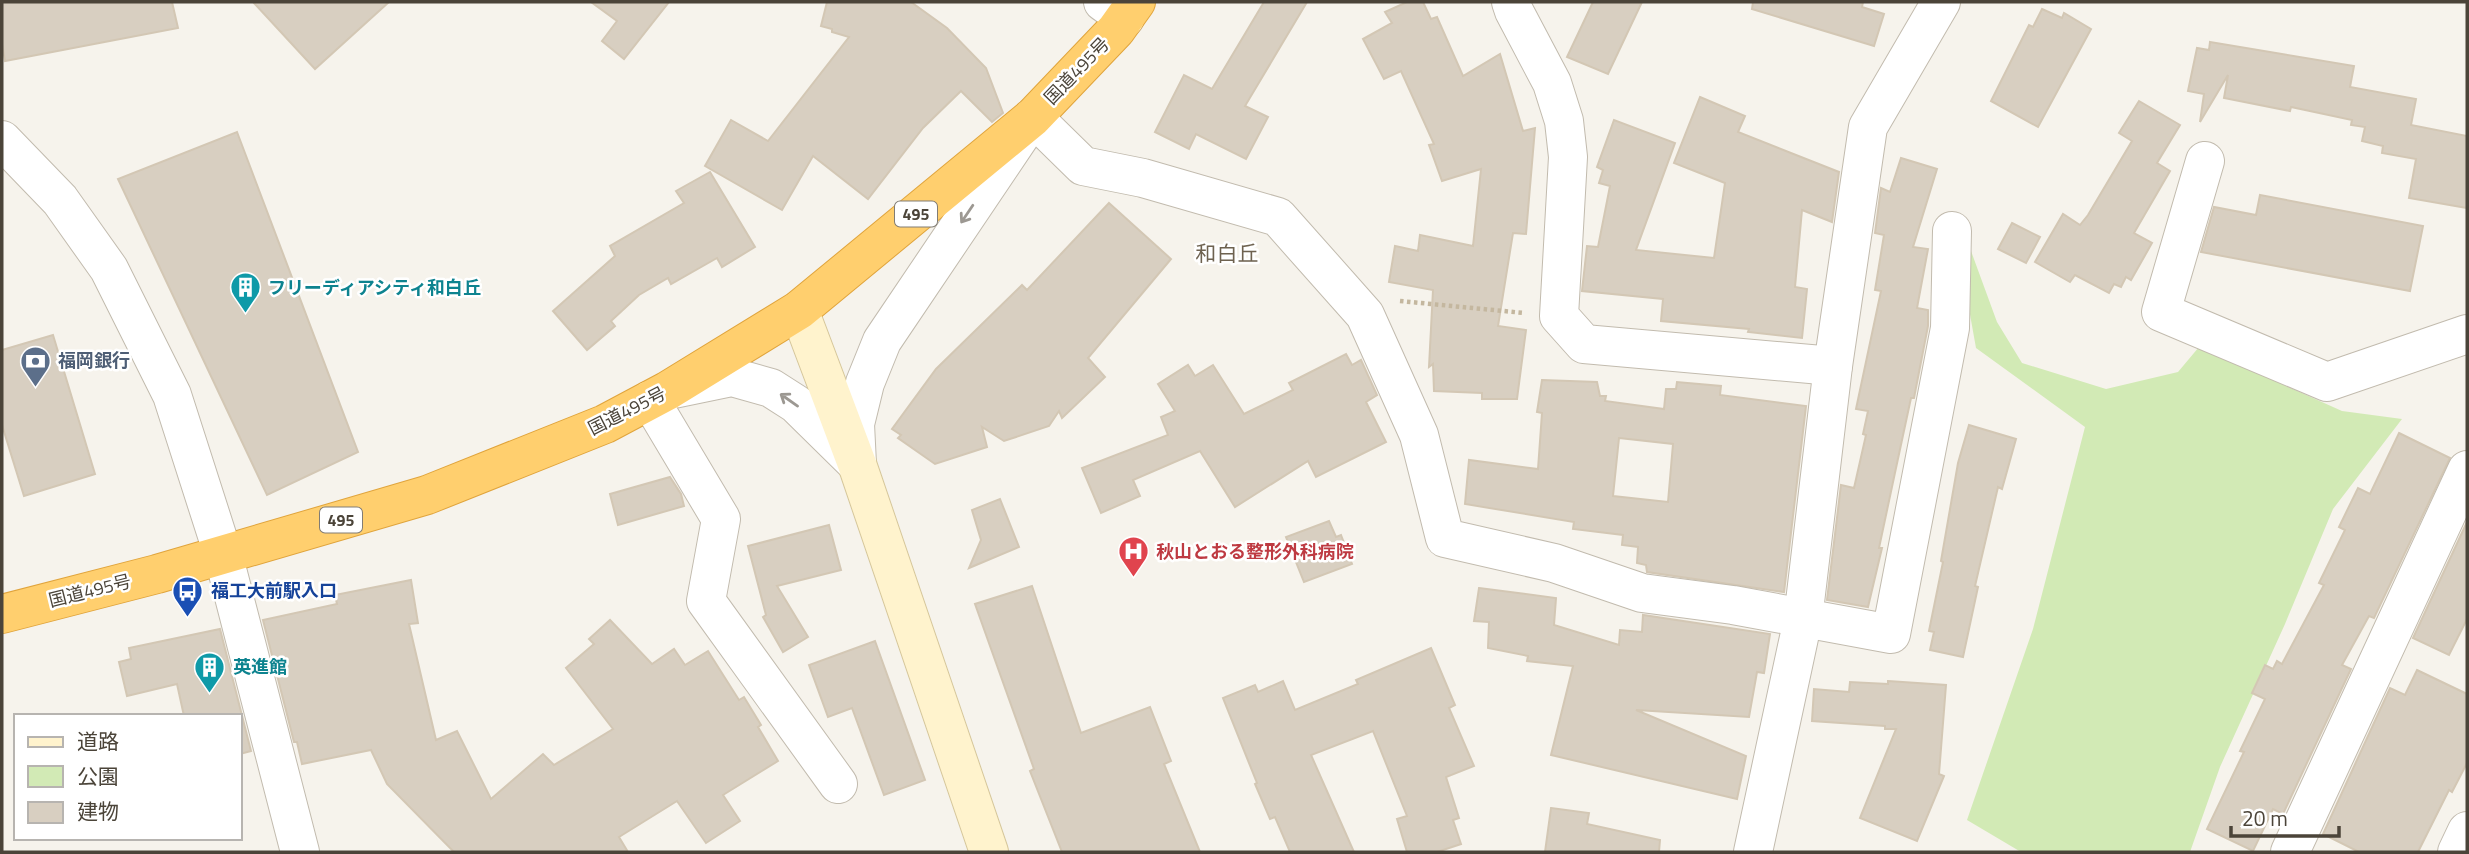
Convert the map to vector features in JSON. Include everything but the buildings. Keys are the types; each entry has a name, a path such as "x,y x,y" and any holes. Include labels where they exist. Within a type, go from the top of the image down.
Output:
{"highway":[{"name":"国道495号","path":"2,614 157,574 427,495 606,425 659,396 799,310 1033,117 1116,30 1122,7"}],"street":[{"path":"1511,2 1552,83 1564,121 1568,157 1559,316 1584,344 1833,366"},
{"path":"1754,852 1802,619 1833,366 1868,127 1941,2"},
{"path":"857,464 855,424 865,383 882,341 1033,117 1083,166 1143,178 1278,218 1365,315 1419,435 1445,538 1554,563 1643,593 1733,605 1891,634 1950,328 1952,231"},
{"path":"2,140 60,200 109,269 172,394 223,554 300,852"},
{"path":"2205,161 2161,312 2327,382 2467,334"},
{"path":"799,310 857,464 989,852"},
{"path":"838,784 706,601 721,519 659,396 733,377 771,388 796,404 857,464"},
{"path":"2290,852 2467,470"},
{"path":"2457,852 2467,831"}],"path":[{"path":"1347,295 1559,316"}],"green space":[{"path":"1971,251 1997,322 2022,363 2106,389 2178,372 2199,347 2342,411 2402,419 2333,509 2285,624 2220,767 2190,852 2021,852 1967,820 2033,629 2085,427 1976,348 1964,281"}],"place":[{"name":"フリーディアシティ和白丘","path":"245,315"},
{"name":"福岡銀行","path":"35,388"},
{"name":"秋山とおる整形外科病院","path":"1133,579"},
{"name":"福工大前駅入口","path":"188,618"},
{"name":"英進館","path":"210,694"}],"district":[{"name":"和白丘","path":"1227,254"}]}
